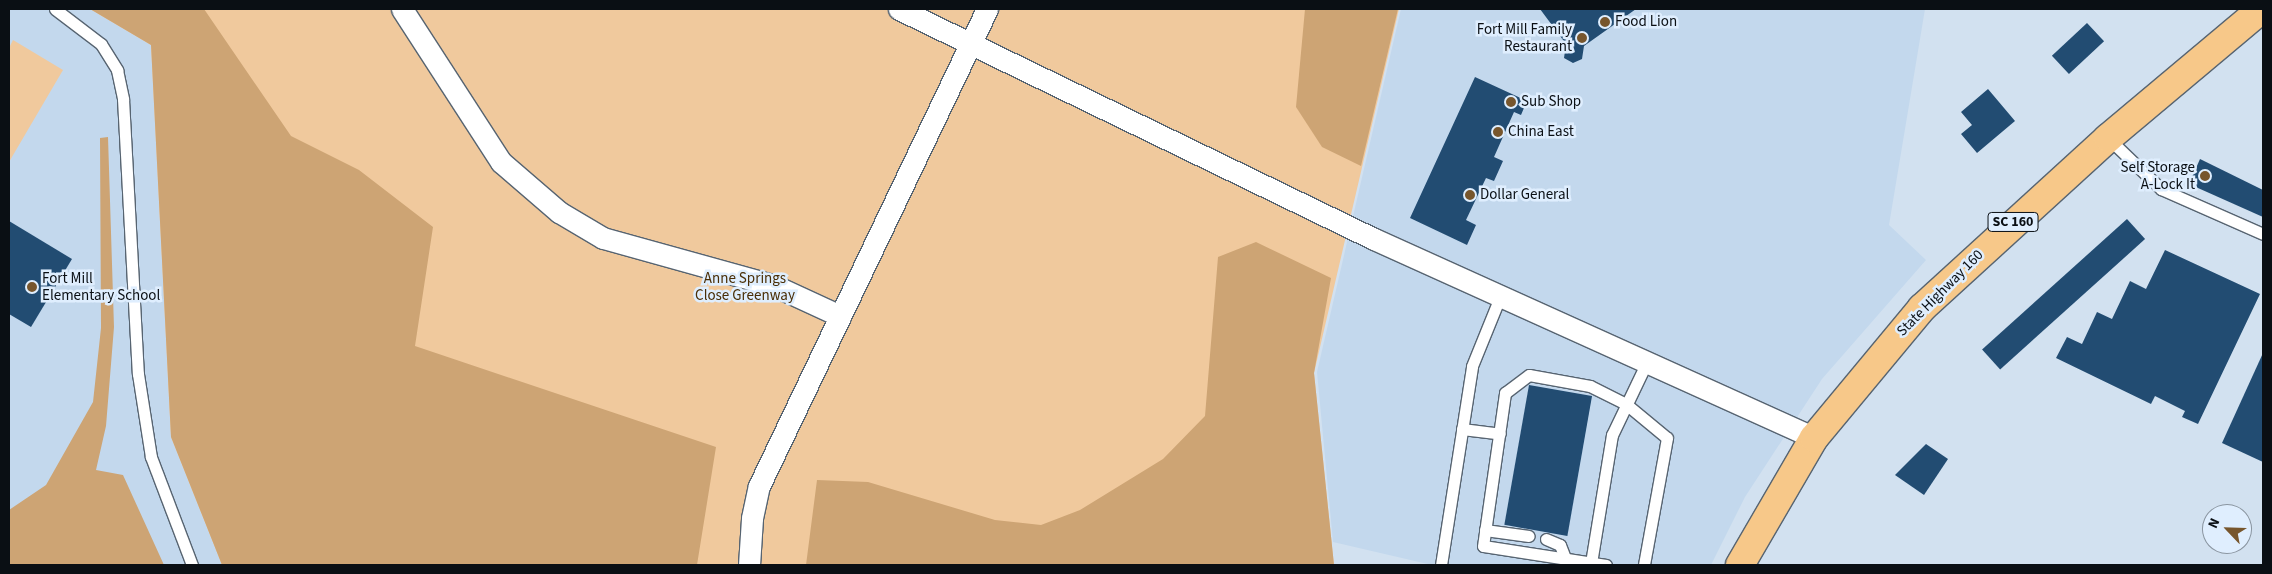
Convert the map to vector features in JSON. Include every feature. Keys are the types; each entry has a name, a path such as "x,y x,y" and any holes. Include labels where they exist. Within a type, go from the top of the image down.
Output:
{"main road":[{"name":"State Highway 160","path":"1740,565 1814,438 1922,308 2108,138 2262,9"}],"street":[{"path":"402,9 501,162 559,212 603,238 773,285 840,316"},
{"path":"899,9 1500,296 1814,438"},
{"path":"749,565 752,518 760,486 987,9"}],"lane":[{"path":"55,9 102,44 116,70 124,100 138,374 151,457 192,565"},
{"path":"2108,138 2161,189 2263,234"},
{"path":"1441,565 1474,356 1500,296"},
{"path":"1591,563 1612,435 1647,362"},
{"path":"1606,565 1483,546 1505,393 1529,375 1590,386 1626,404 1667,438 1644,565"},
{"path":"1462,430 1500,434"},
{"path":"1486,530 1529,536"},
{"path":"1546,539 1560,545 1566,558"}],"shaded area":[{"path":"9,9 90,9 151,45 171,437 222,565 9,565"},
{"path":"90,9 204,9 291,136 359,170 433,227 415,346 716,447 697,565 222,565 171,437 151,45"},
{"path":"1305,9 1398,9 1361,166 1322,147 1296,107"},
{"path":"1401,9 1925,9 1889,225 1926,260 1822,379 1745,497 1711,565 1432,565 1333,542 1317,372"},
{"path":"108,137 114,327 106,426 96,470 123,475 164,565 9,565 9,510 46,485 93,402 101,328 100,138"},
{"path":"1256,242 1331,278 1314,373 1334,565 806,565 817,480 868,482 995,520 1041,525 1080,510 1163,459 1205,416 1218,257"}],"green space":[{"name":"Anne Springs Close Greenway","path":"90,9 1399,9 1314,373 1334,565 222,565 171,437 151,45"},
{"path":"13,40 63,70 9,162 9,48"}],"building":[{"path":"1540,9 1636,9 1584,46 1582,59 1573,63 1564,58 1566,44"},
{"path":"2087,23 2104,41 2069,74 2052,56"},
{"path":"1475,77 1527,101 1521,115 1514,112 1494,157 1503,161 1494,181 1486,178 1466,220 1476,225 1467,245 1410,218"},
{"path":"1988,89 2015,121 1977,153 1961,134 1972,125 1961,112"},
{"path":"2200,159 2263,190 2263,217 2189,184"},
{"path":"2127,219 2145,239 2000,370 1982,349"},
{"name":"Fort Mill Elementary School","path":"9,221 72,259 31,327 9,314"},
{"path":"2165,250 2260,294 2198,424 2182,417 2185,411 2155,396 2151,404 2056,358 2067,337 2082,344 2097,312 2112,319 2130,281 2146,289"},
{"path":"2263,353 2263,462 2222,443"},
{"path":"1529,385 1592,396 1567,536 1504,525"},
{"path":"1926,444 1948,459 1924,495 1895,475"}],"place":[{"name":"Food Lion","path":"1605,22"},
{"name":"Fort Mill Family Restaurant","path":"1582,38"},
{"name":"Sub Shop","path":"1511,102"},
{"name":"China East","path":"1498,132"},
{"name":"Self Storage A-Lock It","path":"2205,176"},
{"name":"Dollar General","path":"1470,195"},
{"name":"Fort Mill Elementary School","path":"32,287"}]}
